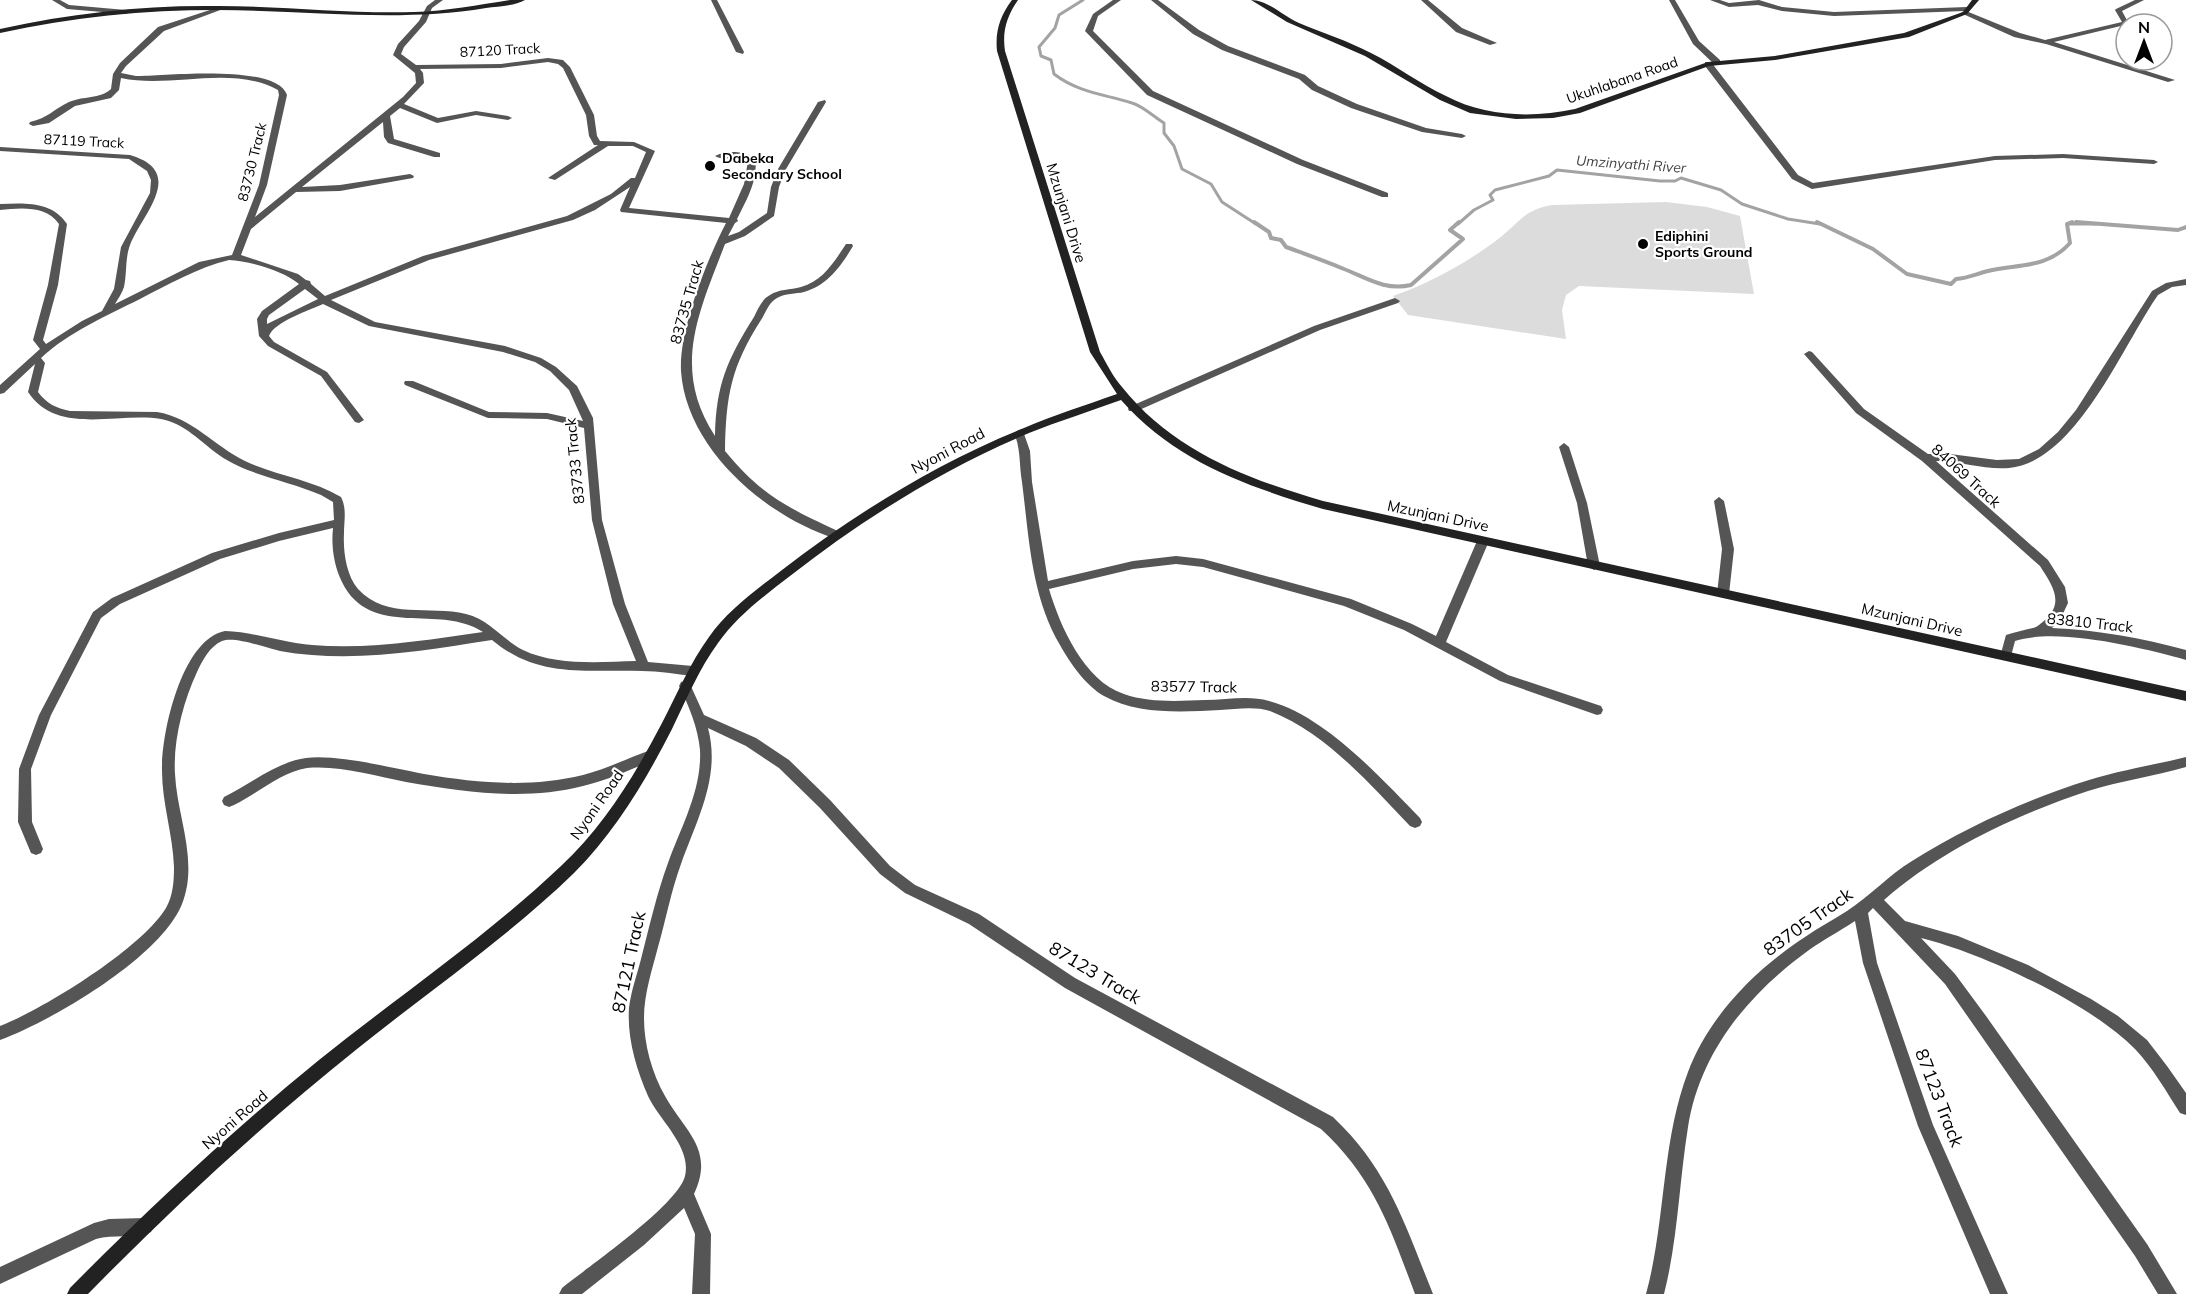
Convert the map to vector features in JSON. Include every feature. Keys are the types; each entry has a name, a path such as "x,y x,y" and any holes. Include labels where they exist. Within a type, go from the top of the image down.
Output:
{"street":[{"path":"55,0 67,7 126,12"},
{"path":"159,8 166,0"},
{"path":"246,229 400,105 420,83 419,73 397,55 401,46 422,22 432,4 440,0"},
{"path":"0,31 76,17 159,8 426,14 522,0"},
{"path":"714,0 740,52"},
{"name":"Mzunjani Drive","path":"1016,0 1000,30 999,41 1095,352 1122,396 1133,409 1175,443 1210,465 1253,484 1332,507 2186,696"},
{"path":"1118,0 1095,15 1089,31 1150,93 1300,162 1385,195"},
{"path":"1155,0 1196,32 1225,48 1302,77 1315,88 1354,106 1425,130 1462,136"},
{"name":"Ukuhlabana Road","path":"1254,0 1289,21 1368,54 1443,98 1473,111 1500,116 1553,116 1577,111 1717,62 1775,58 1877,42 1935,26 1966,11 1976,0"},
{"path":"1424,0 1459,30 1493,43"},
{"path":"1672,0 1696,42 1717,62"},
{"path":"1713,0 1729,4 1756,1 1784,9 1844,12 1966,11"},
{"path":"1950,0 1966,11 2017,35 2171,80"},
{"path":"2045,42 2126,23 2118,10 2141,0"},
{"path":"33,124 46,122 72,104 108,96 115,90 123,65 161,29 221,8"},
{"name":"87120 Track","path":"414,67 501,66 548,60 560,62 566,67 590,115 595,141 604,145"},
{"path":"1708,64 1795,177 1812,186 1995,158 2063,156 2154,162"},
{"name":"83730 Track","path":"118,76 239,78 266,81 281,89 283,95 263,185 236,257"},
{"path":"722,242 742,234 771,214 775,187 782,169 822,102"},
{"path":"400,105 437,121 476,113 508,118"},
{"path":"386,116 388,137 391,141 438,155"},
{"path":"552,178 604,145 634,144 648,147 650,155 625,204 626,211 735,221"},
{"name":"87119 Track","path":"0,149 130,157 140,160 153,172 156,186 154,193 129,238 119,289 106,312"},
{"name":"83735 Track","path":"718,156 745,155 752,160 746,192 735,221 722,242 700,304 686,366 686,382 695,409 720,451 765,498 792,515 834,534"},
{"path":"264,333 276,322 324,300 447,251 596,209 619,193 641,173"},
{"path":"297,190 340,188 410,176"},
{"path":"0,207 42,208 56,214 63,224 53,285 38,340 45,350"},
{"path":"720,451 722,390 736,352 747,333 769,300 779,294 803,289 824,279 849,246"},
{"path":"0,392 45,350 106,312 202,264 236,257"},
{"name":"83733 Track","path":"236,257 295,276 307,283 324,300 372,324 505,349 538,360 553,369 573,388 585,410 589,426 597,520 619,603 644,666"},
{"path":"1926,459 1935,457 2020,462 2045,448 2072,423 2156,293 2169,285 2186,282"},
{"path":"307,283 265,313 262,319 264,333 271,344 324,374 359,420"},
{"path":"1133,409 1317,328 1395,301"},
{"name":"84069 Track","path":"1809,354 1855,406 1926,459 2032,552 2052,574 2062,596 2061,610 2039,632"},
{"path":"35,358 40,363 33,392 41,402 51,408 80,416 136,414 172,417 231,459 329,494 339,504 338,537 344,573 353,592 366,604 387,611 468,618 529,658 572,664 644,666 693,671"},
{"path":"409,383 488,415 547,416 589,426"},
{"name":"Nyoni Road","path":"76,1294 232,1144 318,1071 475,949 565,872 606,826 651,755 693,671 731,618 834,534 892,500 1019,433 1122,396"},
{"name":"83577 Track","path":"1019,433 1025,448 1025,472 1050,612 1063,639 1097,685 1107,694 1132,701 1174,706 1242,704 1275,708 1342,748 1415,822"},
{"path":"1564,447 1582,503 1594,566"},
{"path":"1719,501 1728,549 1723,594"},
{"path":"36,849 25,822 25,770 45,715 97,615 116,601 216,556 262,541 338,523"},
{"path":"1439,644 1484,541"},
{"path":"1044,586 1133,565 1176,560 1203,562 1347,602 1408,627 1504,678 1598,710"},
{"name":"83810 Track","path":"2006,657 2010,638 2023,633 2039,632 2134,642 2186,654"},
{"path":"0,1033 32,1021 110,968 151,937 171,912 181,880 181,859 168,773 170,747 191,670 204,649 216,639 226,636 288,648 354,652 405,648 494,635"},
{"name":"87121 Track","path":"568,1294 668,1213 686,1194 693,1179 694,1158 660,1104 648,1078 636,1027 637,1003 663,896 702,788 706,751 700,719 685,686"},
{"name":"87123 Track","path":"700,719 751,742 784,764 825,804 885,870 910,890 974,919 1070,983 1327,1123 1359,1153 1373,1172 1424,1294"},
{"path":"230,801 282,772 306,764 350,767 476,788 530,790 575,784 613,772 651,755"},
{"name":"83705 Track","path":"1655,1294 1666,1254 1680,1134 1688,1094 1708,1044 1766,975 1803,946 1860,910 1917,865 2077,789 2186,762"},
{"path":"1874,899 1950,980 1981,1021 2141,1250 2168,1294"},
{"name":"87123 Track","path":"1860,910 1870,963 1926,1126 1999,1294"},
{"path":"1901,927 1924,931 2005,963 2097,1012 2136,1040 2186,1107"},
{"path":"686,1194 703,1234 701,1294"},
{"path":"0,1276 94,1231 109,1227 145,1226"}],"shaded area":[{"path":"1666,202 1707,207 1740,216 1754,294 1579,286 1566,295 1562,310 1566,339 1408,315 1393,296 1422,285 1463,263 1502,236 1524,216 1543,207"}],"waterway":[{"name":"Umzinyathi River","path":"1083,0 1059,15 1055,28 1039,47 1041,56 1051,60 1054,74 1082,89 1136,104 1164,123 1164,133 1174,146 1182,169 1211,184 1222,202 1256,224"},
{"name":"Umzinyathi River","path":"1458,224 1474,210 1493,200 1490,195 1495,190 1549,176 1557,170 1660,181 1675,181 1681,178 1721,190 1742,204 1788,219 1820,224"},
{"name":"Umzinyathi River","path":"1254,222 1269,232 1271,238 1281,240 1286,247 1376,283 1393,286 1411,285 1463,239 1450,230 1459,222"},
{"name":"Umzinyathi River","path":"1817,222 1873,249 1907,274 1951,284 1956,279 2031,264 2051,257 2070,243 2067,224 2072,222"},
{"name":"Umzinyathi River","path":"2076,222 2178,230 2186,227"},
{"name":"Umzinyathi River","path":"2068,224 2096,224"}],"place":[{"name":"Dabeka Secondary School","path":"710,166"},
{"name":"Ediphini Sports Ground","path":"1643,244"}]}
